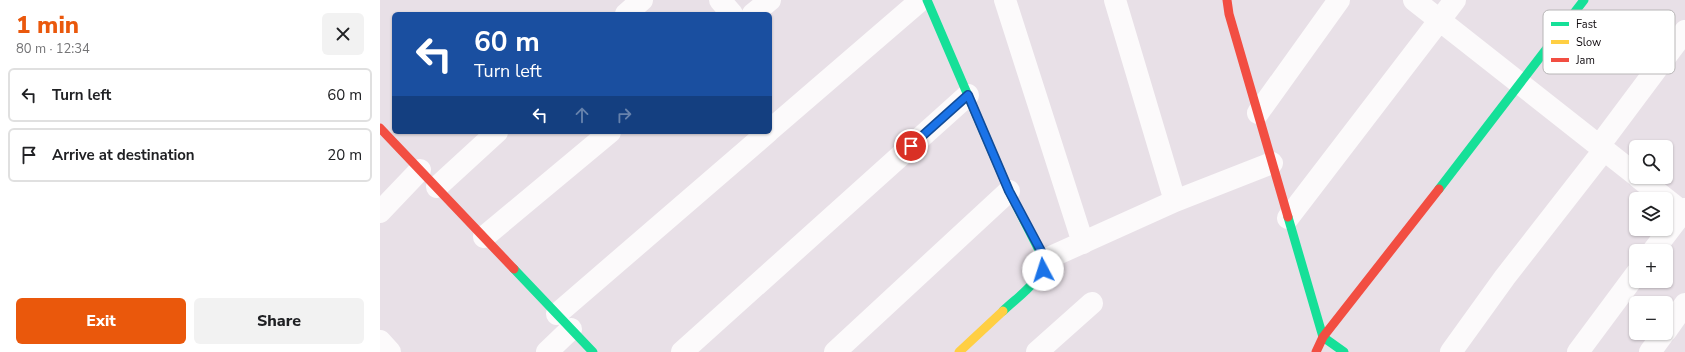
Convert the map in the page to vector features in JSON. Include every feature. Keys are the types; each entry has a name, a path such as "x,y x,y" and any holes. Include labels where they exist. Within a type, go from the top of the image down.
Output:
{"street":[{"path":"628,12 642,0"},
{"path":"720,0 730,12"},
{"path":"756,12 770,0"},
{"path":"772,128 921,0"},
{"path":"928,0 1009,191 1041,251 1044,260 1043,270 1035,281 958,352"},
{"path":"1006,0 1083,242"},
{"path":"1115,0 1175,202"},
{"path":"1227,0 1229,14 1323,337 1344,352"},
{"path":"1258,113 1339,0"},
{"path":"1414,0 1629,170"},
{"path":"1288,218 1455,0"},
{"path":"1577,10 1584,0"},
{"path":"1675,46 1685,32"},
{"path":"1316,352 1323,337 1543,56"},
{"path":"1451,352 1655,74"},
{"path":"682,352 968,95"},
{"path":"380,128 593,352"},
{"path":"436,187 495,134"},
{"path":"484,237 608,134"},
{"path":"547,352 564,321 766,134"},
{"path":"1044,260 1175,202 1272,163"},
{"path":"380,212 420,170"},
{"path":"1647,184 1684,212 1659,244"},
{"path":"835,352 1009,191"},
{"path":"1578,352 1629,283"},
{"path":"1037,352 1092,303"},
{"path":"1673,320 1685,304"},
{"path":"1650,352 1659,340"},
{"path":"380,342 390,352"}],"traffic: fast":[{"path":"927,0 1009,191 1042,256 1040,273 1030,287 1003,311"},
{"path":"1576,10 1584,0"},
{"path":"1439,189 1543,53"},
{"path":"1288,217 1323,337 1344,352"},
{"path":"514,269 593,352"}],"traffic: slow":[{"path":"959,352 1003,311"}],"traffic: jam":[{"path":"1227,0 1229,14 1288,217"},
{"path":"380,128 514,269"},
{"path":"1316,352 1323,337 1439,189"}],"route":[{"path":"911,146 968,95 1009,191 1041,251 1044,260 1043,270"}]}
